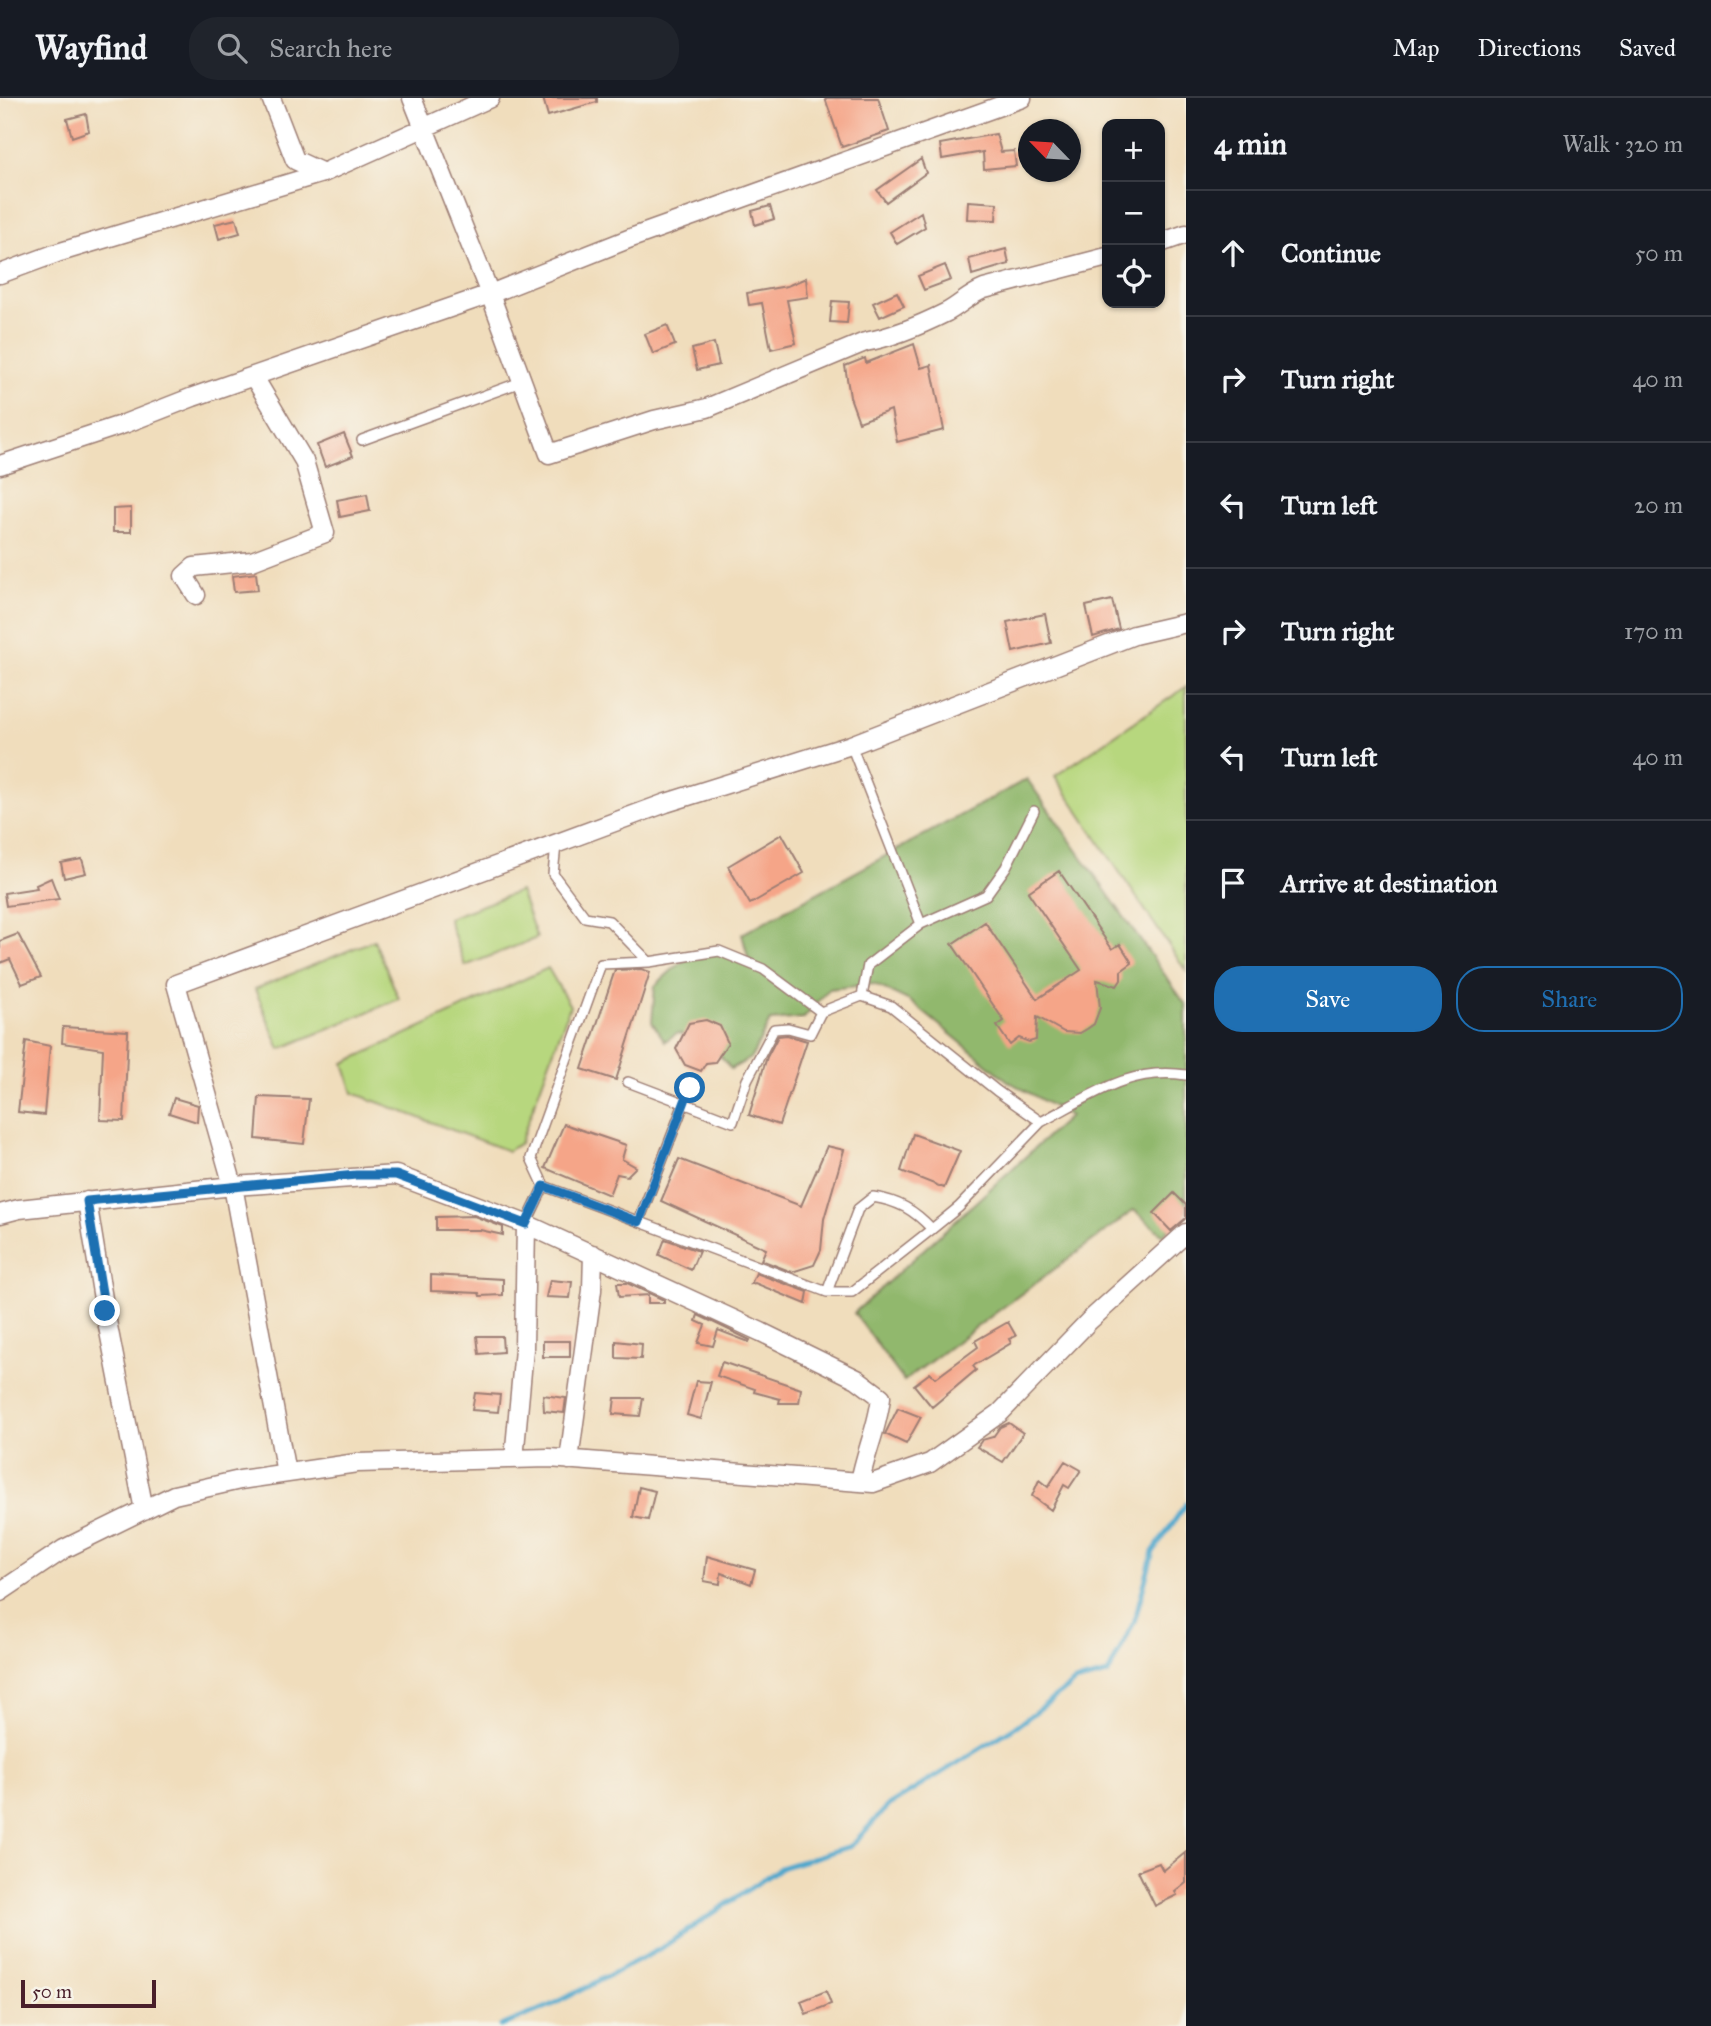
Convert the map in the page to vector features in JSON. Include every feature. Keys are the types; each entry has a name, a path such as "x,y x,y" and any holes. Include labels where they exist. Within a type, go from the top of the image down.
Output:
{"street":[{"path":"271,98 295,160 323,173"},
{"path":"412,98 549,454 654,420 707,408 865,342 888,338 949,311 970,294 984,289 1102,258"},
{"path":"0,274 57,253 323,173 490,98"},
{"path":"0,465 490,295 631,238 1022,98"},
{"path":"1165,241 1186,234"},
{"path":"196,595 184,576 194,568 252,561 325,533 304,461 254,377"},
{"path":"286,1474 233,1186 176,984 666,803 851,745 1134,635 1186,623"},
{"path":"0,1214 87,1201 233,1186 396,1175 526,1224 845,1373 881,1397 878,1425 864,1457 860,1482"},
{"path":"87,1201 105,1311 144,1510"},
{"path":"514,1459 524,1349 526,1224"},
{"path":"0,1592 64,1549 174,1495 240,1480 357,1463 569,1460 873,1483 930,1463 1000,1413 1089,1321 1157,1263 1186,1233"},
{"path":"569,1460 592,1290 593,1254"}],"lane":[{"path":"362,440 521,382"},
{"path":"851,745 921,924"},
{"path":"862,996 868,965 921,924 986,895 1006,867 1034,811"},
{"path":"556,845 554,874 585,916 609,921 649,962"},
{"path":"821,1012 763,969 719,951 649,962 601,964 531,1158 544,1186 827,1292 852,1292 959,1208 1041,1122 1127,1076 1166,1072 1186,1075"},
{"path":"628,1082 733,1122 747,1080 774,1029 788,1028 810,1034 821,1012 862,996 891,1006 997,1091 1041,1122"},
{"path":"639,1222 690,1088"},
{"path":"526,1224 544,1186"},
{"path":"827,1292 858,1209 873,1197 894,1200 914,1211 932,1229"}],"green space":[{"path":"1186,687 1186,971 1055,776"},
{"path":"1027,779 1186,1005 1186,1212 1163,1235 1134,1210 904,1381 854,1313 1070,1116 1008,1081 910,1001 874,984 829,989 804,1018 770,1021 751,1058 731,1069 707,1040 677,1033 665,1041 652,1022 655,986 677,966 697,954 719,953 749,961 742,934"},
{"path":"520,891 537,938 465,966 448,918"},
{"path":"374,940 399,999 280,1049 255,989"},
{"path":"548,968 570,1006 520,1143 508,1151 353,1093 344,1063"}],"building":[{"path":"543,98 597,98 597,102 548,116"},
{"path":"825,98 878,98 889,131 842,147"},
{"path":"86,114 89,131 72,137 67,119"},
{"path":"996,134 1001,152 1014,151 1016,166 984,169 983,152 942,159 940,144"},
{"path":"921,159 926,173 886,202 877,190"},
{"path":"968,201 997,203 996,220 967,219"},
{"path":"770,206 774,219 755,225 752,211"},
{"path":"921,212 925,227 897,244 890,232"},
{"path":"236,219 240,233 219,239 215,224"},
{"path":"1006,249 1009,264 972,275 969,259"},
{"path":"945,265 951,280 924,290 918,276"},
{"path":"806,278 808,297 787,300 796,343 771,349 762,303 749,305 747,293 787,286"},
{"path":"897,292 904,306 880,317 873,303"},
{"path":"832,301 849,302 847,323 830,322"},
{"path":"667,325 675,345 653,354 645,334"},
{"path":"714,343 719,365 697,370 692,349"},
{"path":"914,344 921,368 931,365 944,430 897,442 891,410 859,422 850,397 845,366 865,358 866,363"},
{"path":"344,434 353,456 325,467 317,445"},
{"path":"367,494 370,511 340,517 337,500"},
{"path":"131,508 131,532 113,532 113,509"},
{"path":"256,573 258,590 234,592 232,576"},
{"path":"1112,600 1119,629 1093,637 1086,606"},
{"path":"1045,614 1051,643 1013,652 1007,622"},
{"path":"782,834 804,873 750,904 728,866"},
{"path":"82,859 86,873 64,878 61,863"},
{"path":"1059,871 1112,949 1120,944 1132,963 1121,971 1121,980 1117,986 1097,980 1100,1008 1094,1024 1087,1029 1080,1033 1064,1032 1037,1017 1036,1040 1029,1042 1019,1038 1010,1045 997,1026 1004,1021 952,944 985,922 1037,999 1081,970 1028,892"},
{"path":"51,878 59,899 6,906 4,893 37,888 36,885"},
{"path":"18,934 41,977 22,984 10,959 0,963 0,941"},
{"path":"641,969 650,972 616,1080 582,1069 615,970"},
{"path":"706,1020 720,1026 728,1043 715,1062 706,1063 701,1071 685,1065 676,1049 689,1023"},
{"path":"63,1027 128,1031 124,1121 100,1120 103,1049 62,1043"},
{"path":"787,1035 807,1041 779,1125 749,1115 767,1057 778,1036"},
{"path":"26,1041 50,1046 44,1115 18,1112"},
{"path":"259,1097 309,1099 304,1144 256,1139"},
{"path":"174,1098 198,1105 197,1122 169,1113"},
{"path":"564,1124 626,1145 622,1159 636,1167 627,1176 617,1174 609,1195 545,1168"},
{"path":"913,1134 960,1151 944,1188 901,1171"},
{"path":"827,1146 844,1150 824,1219 821,1250 814,1265 792,1272 761,1260 766,1249 661,1201 679,1159 801,1206"},
{"path":"1174,1193 1186,1205 1186,1218 1171,1231 1154,1213"},
{"path":"474,1216 503,1227 503,1235 480,1230 436,1230 436,1217"},
{"path":"665,1239 699,1251 691,1270 659,1255"},
{"path":"756,1273 808,1292 806,1304 755,1283 751,1284"},
{"path":"431,1275 503,1279 503,1295 480,1296 479,1293 431,1291"},
{"path":"550,1280 572,1282 570,1298 546,1297"},
{"path":"617,1283 627,1283 664,1300 664,1303 648,1303 648,1295 619,1297"},
{"path":"698,1315 750,1340 749,1342 718,1330 713,1346 698,1343 705,1325 696,1321"},
{"path":"1008,1322 1016,1336 1009,1339 1011,1343 973,1366 976,1370 932,1407 914,1385 930,1373 936,1378 978,1347 975,1341"},
{"path":"477,1336 502,1336 503,1352 479,1354"},
{"path":"543,1341 570,1341 570,1357 543,1357"},
{"path":"616,1341 642,1344 641,1359 616,1358"},
{"path":"722,1362 801,1389 799,1403 779,1403 780,1399 754,1392 755,1389 717,1376"},
{"path":"696,1381 711,1382 701,1419 687,1415"},
{"path":"475,1393 500,1395 498,1412 472,1410"},
{"path":"543,1395 566,1398 564,1413 544,1411"},
{"path":"615,1398 643,1398 640,1416 613,1414"},
{"path":"898,1408 921,1417 906,1444 885,1434"},
{"path":"1009,1423 1023,1433 1003,1462 977,1447 982,1440 993,1437 1000,1427"},
{"path":"1065,1461 1081,1470 1069,1488 1064,1485 1051,1510 1032,1496 1039,1480 1048,1487"},
{"path":"639,1487 655,1491 648,1520 633,1517"},
{"path":"707,1556 755,1570 751,1584 721,1573 720,1584 704,1581"},
{"path":"1186,1852 1186,1883 1175,1892 1177,1895 1155,1906 1138,1871 1159,1863 1163,1871"},
{"path":"826,1991 831,2004 806,2014 801,2001"}],"waterway":[{"path":"501,2026 552,2005 660,1949 780,1868 851,1846 888,1806 1018,1725 1075,1682 1108,1674 1134,1622 1153,1552 1186,1504"}],"route":[{"path":"105,1311 87,1201 356,1175 396,1175 526,1224 544,1186 639,1222 690,1088"}]}
